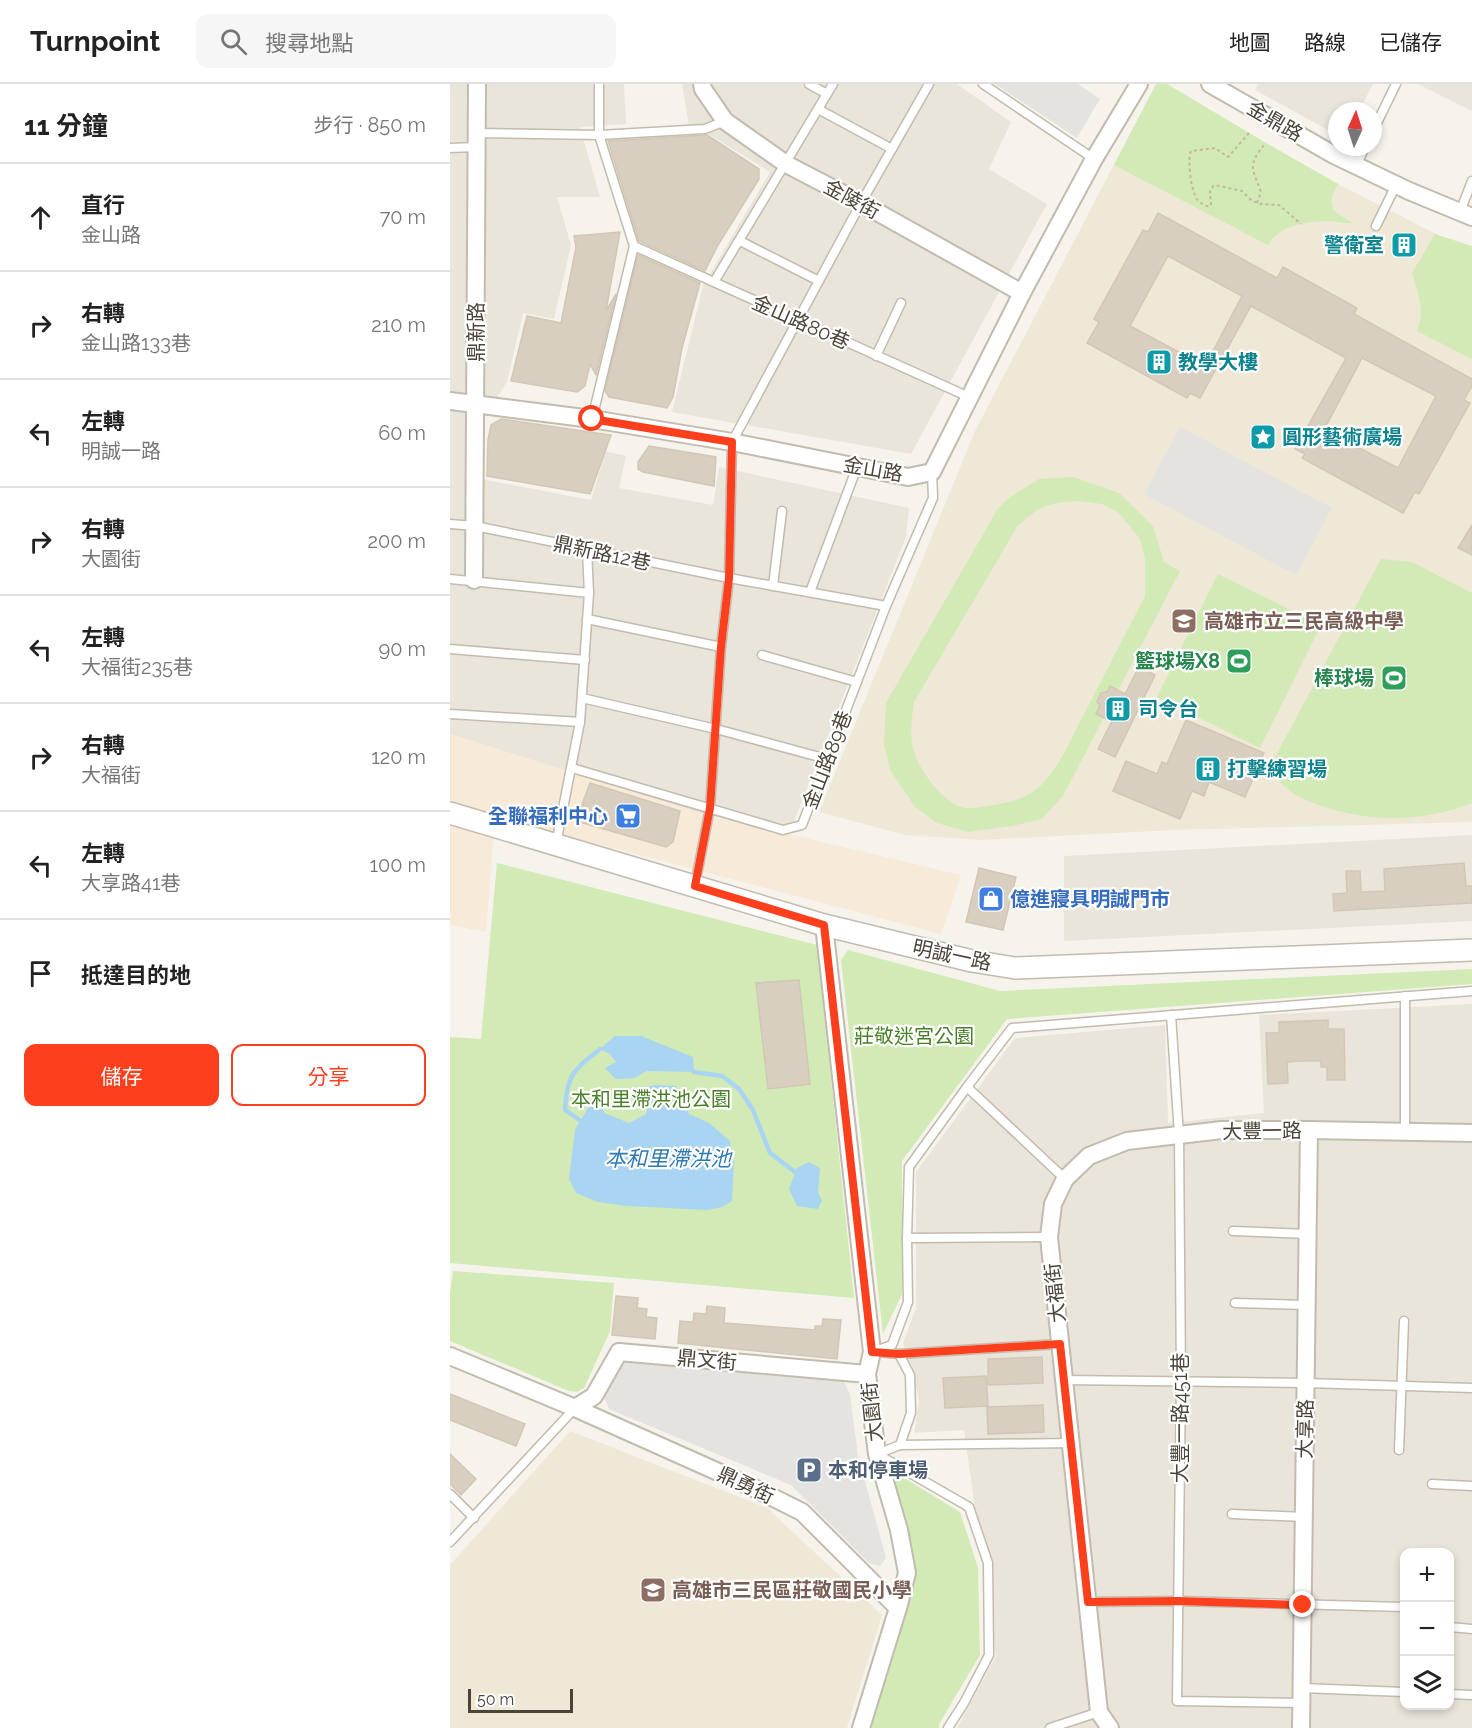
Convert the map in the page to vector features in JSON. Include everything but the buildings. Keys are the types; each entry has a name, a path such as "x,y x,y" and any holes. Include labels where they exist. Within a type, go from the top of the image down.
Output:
{"street":[{"name":"鼎新路","path":"474,580 477,84"},
{"name":"金陵街","path":"702,84 725,122 786,164 1022,293"},
{"name":"金山路","path":"450,401 592,419 732,442 908,477 932,472 1022,293 1094,159 1139,84"},
{"name":"金鼎路","path":"1210,84 1334,155 1396,185 1466,214"},
{"name":"明誠一路","path":"450,813 824,925 972,962 1015,968 1472,950"},
{"name":"大園街","path":"824,925 872,1352 867,1374 877,1454 899,1530 907,1573 898,1608"},
{"name":"大豐一路","path":"1065,1179 1089,1156 1127,1142 1222,1130 1472,1133"},
{"name":"大享路","path":"1301,1728 1309,1130"},
{"name":"大福街","path":"1065,1179 1053,1204 1049,1237 1099,1712 1110,1728"},
{"name":"鼎文街","path":"575,1408 594,1396 619,1352 867,1374"},
{"name":"鼎勇街","path":"450,1356 575,1408 754,1488 802,1512 898,1608"},
{"path":"861,1728 898,1608"}],"lane":[{"path":"592,419 634,246 598,135 599,84"},
{"path":"809,84 827,94"},
{"path":"714,282 833,84"},
{"path":"695,886 710,808 721,647 729,578 732,442 861,203 930,84"},
{"path":"982,84 1094,159"},
{"path":"1382,113 1396,84"},
{"path":"818,109 892,149"},
{"path":"450,148 477,140 705,129 725,122"},
{"path":"1356,166 1361,156"},
{"path":"1466,214 1472,181"},
{"path":"1376,226 1396,185"},
{"path":"740,241 819,281"},
{"name":"金山路80巷","path":"634,246 969,397"},
{"path":"876,356 901,303"},
{"path":"810,592 857,467"},
{"name":"金山路89巷","path":"572,768 783,830 802,825 886,606 933,498 932,472"},
{"path":"773,585 782,512"},
{"name":"鼎新路12巷","path":"450,524 475,526 729,578 886,606"},
{"path":"555,845 580,722 589,593 587,550"},
{"path":"450,579 589,593"},
{"path":"587,619 721,647"},
{"path":"450,649 585,660"},
{"path":"762,656 857,682"},
{"path":"582,698 716,729 827,759"},
{"path":"450,714 580,722"},
{"path":"872,1352 892,1345 908,1302 909,1167 1012,1028 1472,991"},
{"path":"1405,996 1405,1132"},
{"name":"大豐一路451巷","path":"1172,1015 1179,1135 1181,1381 1178,1701 1301,1695"},
{"path":"967,1087 1065,1179"},
{"path":"1233,1231 1308,1234"},
{"path":"907,1238 1049,1237"},
{"path":"1235,1303 1307,1305"},
{"path":"1399,1449 1404,1321"},
{"path":"872,1352 899,1354 1060,1344"},
{"path":"899,1354 910,1375 910,1413 900,1445"},
{"path":"1064,1380 1472,1388"},
{"path":"450,1542 575,1408"},
{"path":"877,1454 900,1445 1071,1443"},
{"path":"877,1454 969,1507 988,1563 989,1655 948,1728"},
{"path":"1432,1484 1472,1486"},
{"path":"450,1494 474,1518"},
{"path":"1232,1514 1304,1517"},
{"path":"1088,1602 1178,1601 1400,1607"},
{"path":"1454,1627 1472,1629"},
{"path":"1301,1695 1400,1692"},
{"path":"1454,1694 1472,1695"},
{"path":"1050,1728 1099,1712"}],"path":[{"path":"1249,133 1228,157 1215,148 1191,151 1188,156 1194,193 1199,202 1211,206 1209,192 1210,188 1215,185 1242,191 1257,203 1279,205 1301,224"},
{"path":"1257,203 1261,192 1252,171 1255,157 1266,143"}],"shaded area":[{"path":"450,84 624,84 626,124 580,127 600,197 557,197 571,245 554,319 523,313 507,382 484,417 482,479 591,500 606,451 626,456 619,488 713,505 719,467 909,508 906,537 789,834 696,812 450,734"},
{"path":"682,84 957,84 1011,122 989,169 1047,204 911,454 672,412 703,286 770,172 705,132 689,125"},
{"path":"995,84 1078,84 1100,99 1077,138"},
{"name":"高雄市立三民高級中學","path":"1156,84 1167,84 1338,184 1442,237 1472,247 1472,822 1173,830 981,840 905,835 819,812 975,431"},
{"path":"1258,84 1373,84 1364,102 1328,102 1328,130 1255,90"},
{"path":"1418,84 1472,84 1472,111"},
{"path":"1180,427 1332,508 1296,575 1144,494"},
{"path":"450,734 696,812 961,875 941,934 495,817 486,932 450,925"},
{"path":"1472,835 1472,921 1064,941 1064,856"},
{"path":"1472,1004 1472,1728 957,1728 996,1656 964,1430 914,1433 919,1401 912,1367 903,1343 916,1308 916,1172 1015,1038 1165,1025 1168,1123 1264,1113 1259,1015"},
{"name":"本和停車場","path":"623,1362 844,1382 850,1394 858,1456 886,1558 880,1566 869,1563 791,1485 609,1409 604,1398"},
{"name":"高雄市三民區莊敬國民小學","path":"570,1431 767,1508 882,1615 847,1728 450,1728 450,1565"}],"green space":[{"path":"1156,84 1167,84 1338,184 1331,204 1336,212 1353,223 1324,221 1292,226 1278,233 1268,245 1114,165"},
{"path":"1435,234 1472,246 1472,359 1417,331 1421,309 1412,273"},
{"path":"1073,477 1119,493 1153,526 1164,562 1180,571 1063,796 1042,819 968,832 937,823 915,807 890,770 884,744 886,703 997,510 1009,498 1039,479","holes":["1079,501 1102,504 1119,513 1140,539 1145,558 1145,596 1062,757 1042,784 1027,796 1007,803 973,808 957,805 939,792 914,753 911,733 914,702 1017,527 1031,514 1052,504"]},
{"name":"棒球場","path":"1381,559 1412,562 1472,593 1472,803 1455,809 1400,818 1351,814 1315,804 1299,796 1285,787 1274,772 1272,763"},
{"name":"籃球場X8","path":"1218,574 1321,625 1260,748 1157,697"},
{"name":"本和里滯洪池公園","path":"497,863 817,945 854,1298 450,1263 450,1037 481,1039"},
{"name":"莊敬迷宮公園","path":"848,950 1000,991 1472,969 1472,984 1007,1019 902,1161 902,1294 883,1334 841,960"},
{"path":"453,1271 614,1283 610,1331 584,1388 577,1392 569,1391 450,1341 450,1294"},
{"path":"886,1467 960,1512 978,1568 980,1655 939,1724 939,1728 871,1728 916,1578"}],"water":[{"path":"615,1036 641,1036 693,1057 694,1072 647,1071 634,1078 616,1079 605,1068 616,1062 610,1054 600,1049"},
{"name":"本和里滯洪池","path":"655,1085 676,1086 689,1114 709,1123 730,1141 734,1164 732,1201 722,1207 708,1210 626,1206 598,1202 576,1193 569,1179 575,1130 600,1088 604,1113 629,1123 646,1114 649,1101 639,1097 640,1088"},
{"path":"809,1162 820,1168 818,1192 822,1201 818,1209 797,1206 789,1189 797,1168"}],"waterway":[{"path":"581,1121 565,1110 568,1088 573,1074 600,1049"},
{"path":"694,1072 722,1076 739,1089 753,1110 770,1153 795,1172"}],"place":[{"name":"警衛室","path":"1404,245"},
{"name":"教學大樓","path":"1159,362"},
{"name":"圓形藝術廣場","path":"1263,437"},
{"name":"高雄市立三民高級中學","path":"1184,621"},
{"name":"籃球場X8","path":"1239,661"},
{"name":"棒球場","path":"1394,678"},
{"name":"司令台","path":"1118,709"},
{"name":"打擊練習場","path":"1208,769"},
{"name":"全聯福利中心","path":"628,816"},
{"name":"億進寢具明誠門市","path":"991,899"},
{"name":"本和停車場","path":"809,1470"},
{"name":"高雄市三民區莊敬國民小學","path":"653,1590"}],"route":[{"path":"592,419 732,442 729,578 721,647 710,808 695,886 824,925 872,1352 899,1354 1060,1344 1088,1602 1178,1601 1303,1605"}]}
